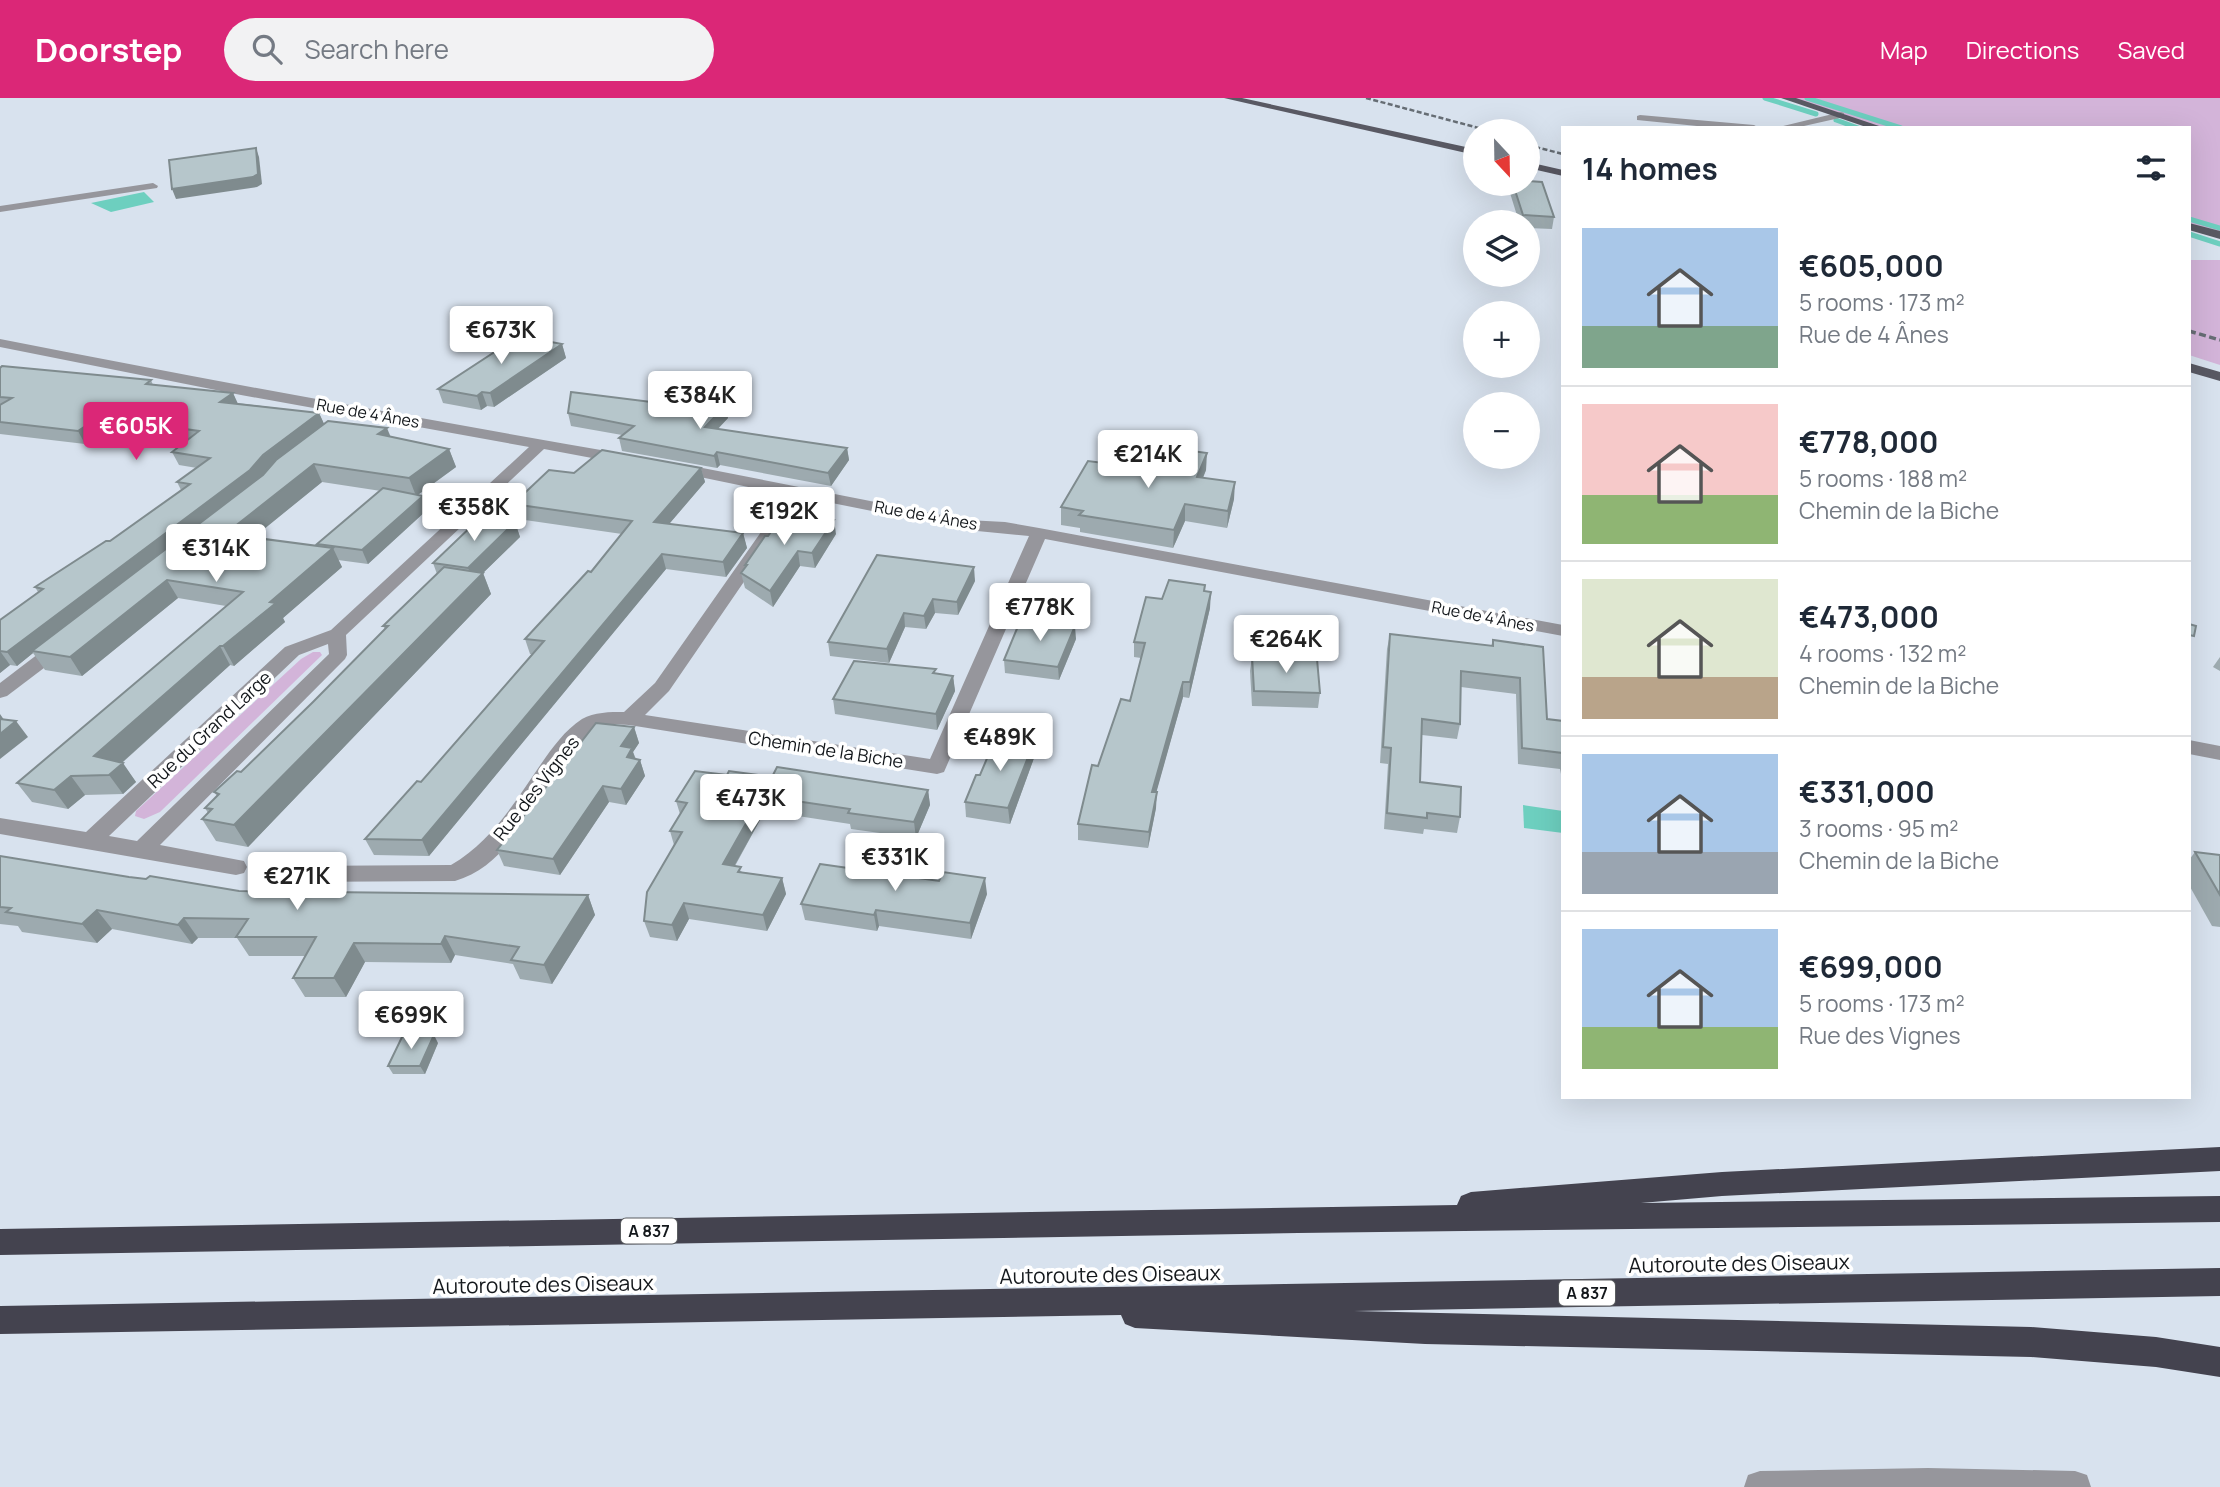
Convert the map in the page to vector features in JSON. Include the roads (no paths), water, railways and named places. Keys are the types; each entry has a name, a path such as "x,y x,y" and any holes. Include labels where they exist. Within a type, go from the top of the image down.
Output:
{"highway":[{"path":"1298,1220 1722,1184 2220,1159"},
{"name":"A 837","path":"0,1242 1298,1220 2220,1209"},
{"name":"Autoroute des Oiseaux","path":"0,1320 2220,1282"},
{"path":"955,1305 1425,1329 2031,1342 2156,1352 2220,1362"}],"main road":[{"path":"1229,98 1463,149"},
{"path":"1786,98 1874,126"},
{"path":"1540,168 1561,173"},
{"path":"2191,227 2220,235"},
{"path":"2191,368 2220,377"}],"street":[{"path":"1789,126 1841,115"},
{"path":"1640,118 1731,126"},
{"path":"0,209 153,186"},
{"name":"Rue de 4 Ânes","path":"0,344 357,412 639,461"},
{"path":"337,428 357,412"},
{"name":"Rue du Grand Large","path":"91,840 292,651 337,634 542,443"},
{"name":"Rue de 4 Ânes","path":"665,466 967,525 1039,533 1561,631"},
{"path":"629,719 662,687 798,491"},
{"name":"Chemin de la Biche","path":"629,719 937,767 1039,533"},
{"path":"0,692 77,633"},
{"name":"Rue du Grand Large","path":"142,850 338,655 337,634"},
{"name":"Rue des Vignes","path":"292,874 455,873 472,866 513,820 560,755 588,724 610,718 629,719"},
{"path":"2191,747 2220,753"},
{"path":"0,826 236,867"},
{"path":"1760,1487 2075,1487"}],"waterway":[{"path":"1765,98 1816,114"},
{"path":"1807,98 1895,126"},
{"path":"1836,120 1852,126"},
{"path":"2191,220 2220,228"},
{"path":"2191,235 2220,244"}],"railway":[{"path":"1366,98 1463,124"},
{"path":"1540,148 1561,153"},
{"path":"2191,332 2220,340"}]}
